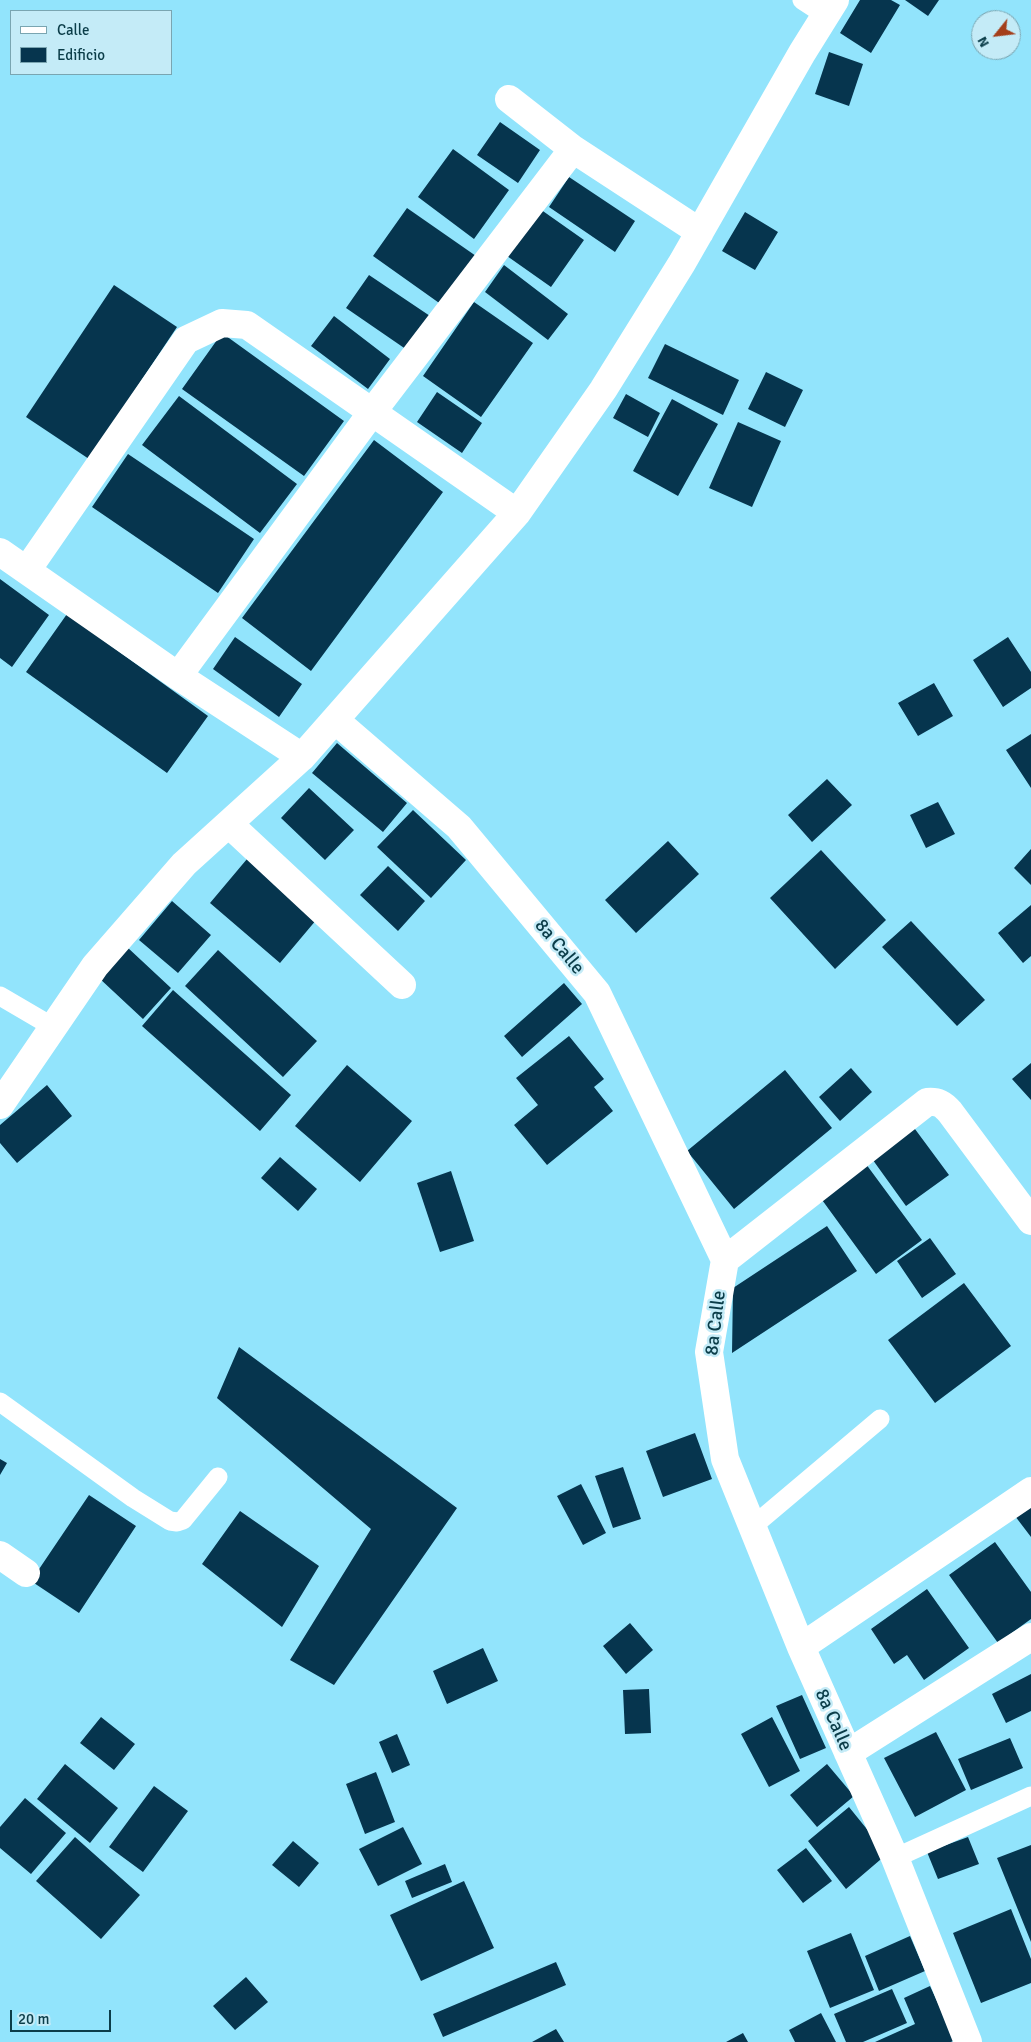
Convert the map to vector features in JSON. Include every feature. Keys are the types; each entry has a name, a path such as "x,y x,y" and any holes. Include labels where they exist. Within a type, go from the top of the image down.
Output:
{"street":[{"path":"0,1105 95,966 184,864 302,757 517,513 604,390 700,232 830,8"},
{"path":"509,98 573,149 700,232"},
{"path":"178,676 373,412 573,149"},
{"path":"26,570 186,340 222,323 247,325 517,513"},
{"path":"0,552 178,676 302,757"},
{"name":"8a Calle","path":"335,720 459,827 597,993 725,1260 709,1352 725,1459 801,1647 894,1858 968,2042"},
{"path":"229,824 402,985"},
{"path":"725,1260 926,1102 943,1104 1031,1221"},
{"path":"801,1647 1031,1491"},
{"path":"0,1555 26,1574"},
{"path":"848,1753 1031,1637"}],"lane":[{"path":"802,0 830,8"},
{"path":"0,996 53,1027"},
{"path":"0,1402 133,1498 170,1521 177,1522 183,1520 218,1477"},
{"path":"752,1527 880,1419"},
{"path":"894,1858 1031,1796"}],"building":[{"path":"860,0 891,0 900,5 871,53 840,33"},
{"path":"905,0 939,0 928,16"},
{"path":"829,52 863,64 849,106 815,94"},
{"path":"500,122 540,150 518,183 477,155"},
{"path":"453,149 509,190 474,239 418,197"},
{"path":"569,177 635,221 615,252 549,207"},
{"path":"407,208 476,256 442,305 373,256"},
{"path":"540,209 584,240 551,287 507,256"},
{"path":"745,212 778,232 755,270 722,251"},
{"path":"504,265 568,314 548,340 485,292"},
{"path":"369,275 433,318 410,352 346,308"},
{"path":"114,285 177,327 89,459 26,417"},
{"path":"474,302 533,343 481,417 423,376"},
{"path":"334,316 390,359 368,389 311,346"},
{"path":"222,333 344,421 304,476 182,389"},
{"path":"665,344 739,380 723,415 648,378"},
{"path":"766,372 803,390 785,427 748,409"},
{"path":"437,392 482,423 462,453 417,422"},
{"path":"626,394 660,413 648,437 613,418"},
{"path":"179,396 297,484 260,533 142,445"},
{"path":"672,399 718,424 678,496 633,471"},
{"path":"738,422 781,441 752,507 709,488"},
{"path":"374,440 443,492 311,671 242,618"},
{"path":"128,454 254,539 218,593 92,507"},
{"path":"0,579 49,615 12,667 0,658"},
{"path":"67,614 208,716 167,773 26,672"},
{"path":"235,637 302,684 279,717 213,669"},
{"path":"1008,637 1031,672 1031,688 1003,707 973,660"},
{"path":"934,683 953,716 918,736 898,703"},
{"path":"1031,734 1031,788 1006,750"},
{"path":"337,743 407,803 383,832 312,773"},
{"path":"827,779 852,805 812,842 788,815"},
{"path":"309,788 354,830 325,860 281,818"},
{"path":"938,802 955,834 926,848 910,815"},
{"path":"413,810 466,860 431,898 377,847"},
{"path":"668,841 699,874 636,933 605,900"},
{"path":"1031,849 1031,885 1014,868"},
{"path":"821,850 886,920 835,969 770,898"},
{"path":"247,859 317,919 280,963 210,903"},
{"path":"388,866 425,901 398,931 360,895"},
{"path":"172,901 211,935 178,973 139,940"},
{"path":"1031,905 1031,956 1023,963 998,933"},
{"path":"911,921 985,1000 957,1026 882,947"},
{"path":"127,947 171,988 143,1019 99,978"},
{"path":"218,950 317,1041 283,1077 185,986"},
{"path":"564,983 582,1004 522,1057 504,1036"},
{"path":"173,990 291,1095 260,1131 142,1026"},
{"path":"569,1036 604,1079 594,1087 613,1111 547,1165 514,1125 538,1105 516,1078"},
{"path":"1031,1063 1031,1100 1012,1079"},
{"path":"347,1065 412,1121 360,1182 295,1126"},
{"path":"851,1068 872,1092 840,1121 819,1097"},
{"path":"785,1070 832,1128 734,1209 687,1151"},
{"path":"47,1085 72,1116 17,1163 0,1143 0,1125"},
{"path":"912,1125 949,1175 906,1206 870,1156"},
{"path":"280,1157 317,1189 298,1211 261,1178"},
{"path":"863,1160 922,1240 876,1274 817,1193"},
{"path":"451,1171 474,1241 440,1252 417,1183"},
{"path":"827,1226 857,1271 732,1353 733,1288"},
{"path":"930,1238 956,1274 922,1298 897,1261"},
{"path":"964,1283 1011,1346 935,1403 888,1340"},
{"path":"239,1347 457,1508 334,1685 290,1660 371,1529 217,1398"},
{"path":"695,1433 712,1479 663,1497 646,1451"},
{"path":"0,1459 7,1463 0,1475"},
{"path":"623,1467 641,1519 613,1528 595,1476"},
{"path":"581,1484 606,1533 583,1545 557,1496"},
{"path":"89,1495 136,1526 79,1613 31,1581"},
{"path":"1031,1504 1031,1537 1015,1516"},
{"path":"240,1511 319,1566 282,1627 202,1564"},
{"path":"995,1542 1031,1592 1031,1619 998,1643 949,1575"},
{"path":"927,1589 969,1648 924,1680 907,1655 894,1664 871,1629"},
{"path":"630,1623 653,1650 626,1674 603,1646"},
{"path":"483,1648 498,1681 447,1704 433,1671"},
{"path":"1031,1674 1031,1711 1006,1723 992,1694"},
{"path":"649,1689 651,1733 625,1734 623,1690"},
{"path":"802,1695 826,1748 800,1759 776,1706"},
{"path":"101,1717 135,1744 114,1770 80,1743"},
{"path":"772,1717 800,1771 769,1787 741,1734"},
{"path":"936,1732 966,1790 915,1817 884,1758"},
{"path":"397,1734 410,1765 392,1773 379,1742"},
{"path":"1010,1738 1023,1768 971,1790 958,1759"},
{"path":"65,1764 118,1808 90,1843 37,1799"},
{"path":"827,1764 854,1796 817,1827 790,1795"},
{"path":"376,1772 395,1822 365,1834 346,1784"},
{"path":"154,1786 188,1811 143,1872 109,1847"},
{"path":"25,1798 66,1833 31,1874 0,1848 0,1827"},
{"path":"849,1807 887,1854 846,1889 808,1841"},
{"path":"403,1827 422,1864 378,1886 359,1849"},
{"path":"75,1837 140,1895 101,1939 36,1881"},
{"path":"968,1837 979,1864 938,1879 927,1852"},
{"path":"293,1841 319,1863 299,1887 272,1865"},
{"path":"1031,1845 1031,1942 997,1858"},
{"path":"806,1848 832,1881 803,1903 777,1870"},
{"path":"445,1864 452,1882 412,1898 405,1881"},
{"path":"464,1881 494,1948 421,1981 390,1915"},
{"path":"1011,1909 1031,1959 1031,1983 981,2003 953,1933"},
{"path":"851,1933 874,1990 830,2008 807,1951"},
{"path":"910,1936 925,1971 879,1991 865,1956"},
{"path":"556,1962 566,1985 443,2037 433,2014"},
{"path":"246,1977 268,2002 235,2030 213,2006"},
{"path":"930,1986 955,2040 951,2042 875,2042 915,2024 904,1998"},
{"path":"892,1989 907,2023 863,2042 846,2042 834,2014"},
{"path":"821,2013 836,2042 795,2042 789,2030"},
{"path":"556,2029 564,2042 532,2042"},
{"path":"743,2033 748,2042 726,2042"}]}
